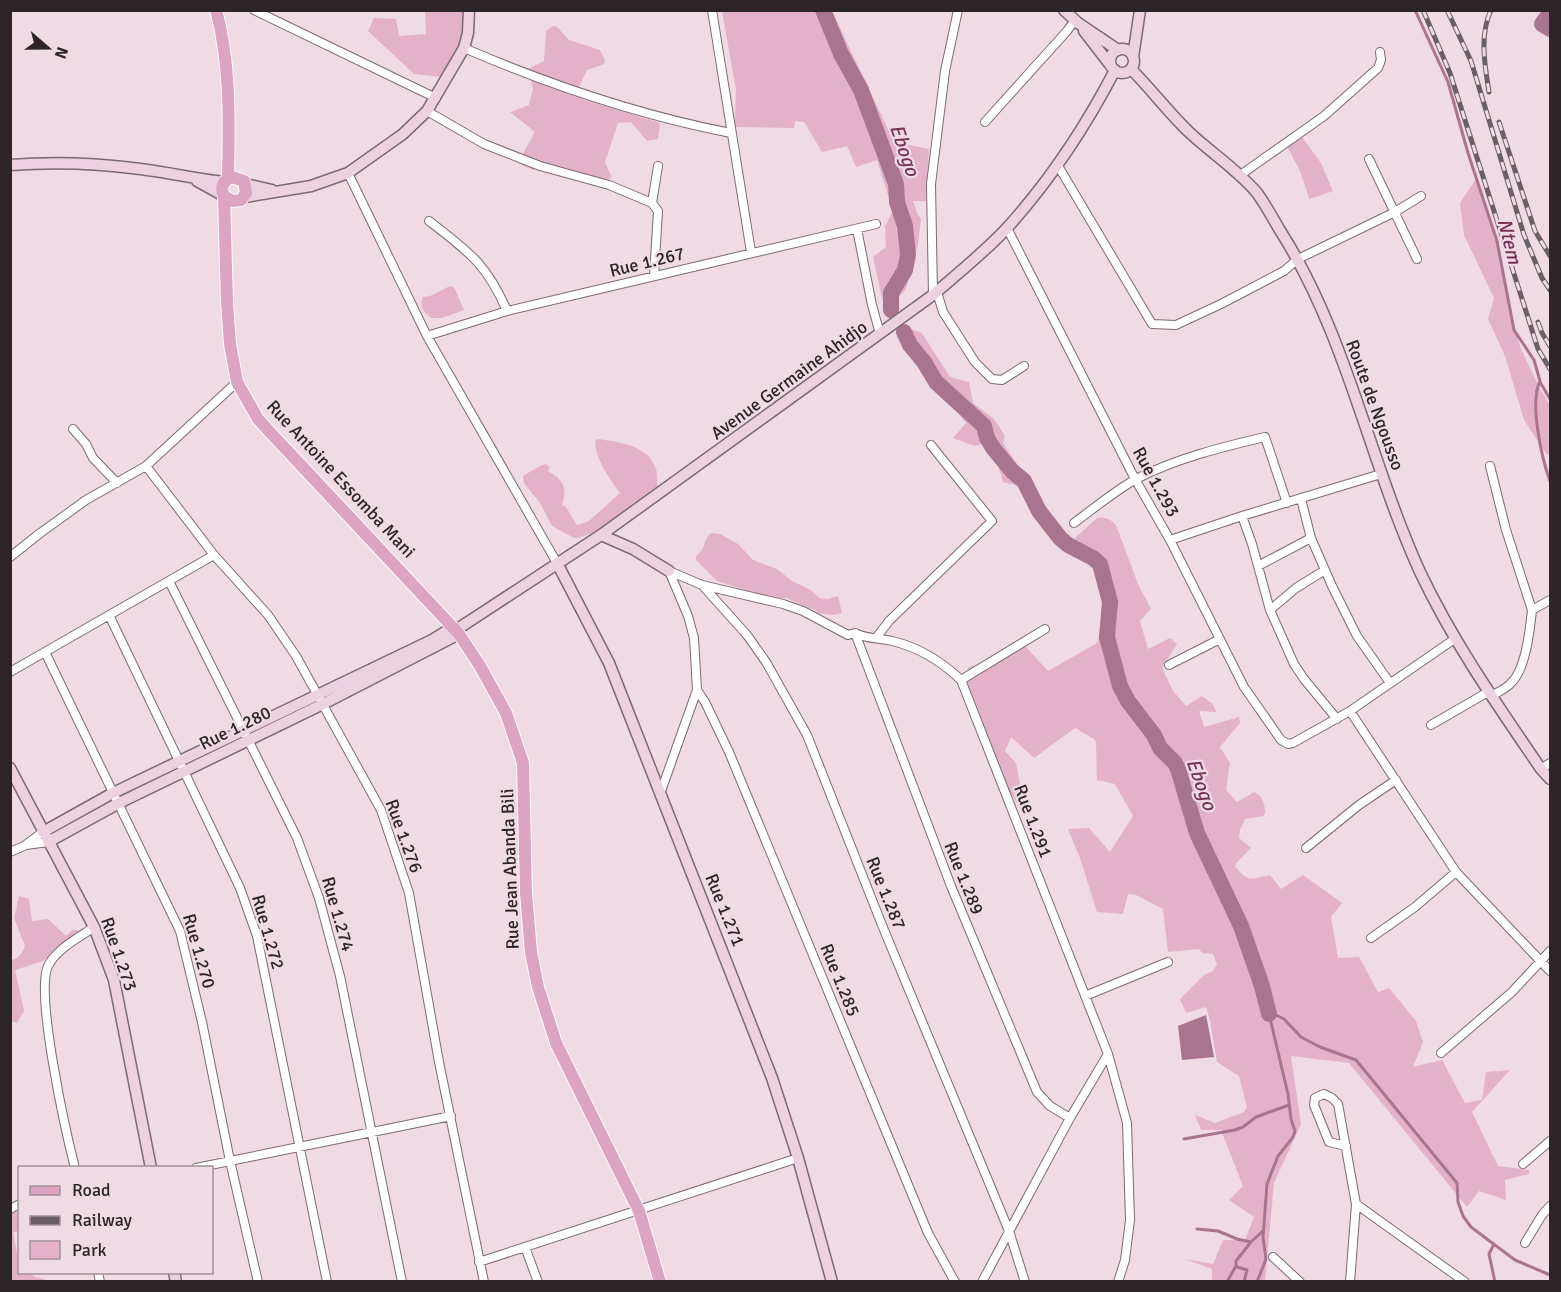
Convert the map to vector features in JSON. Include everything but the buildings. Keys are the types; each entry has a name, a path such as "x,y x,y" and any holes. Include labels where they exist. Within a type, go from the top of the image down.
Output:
{"main road":[{"name":"Rue Antoine Essomba Mani","path":"216,10 223,43 228,143 237,186 222,189 230,334 237,382 258,419 456,631"},
{"path":"10,165 72,164 131,167 278,192 310,186 348,173 403,134 427,111 464,48 468,33 469,10"},
{"path":"1064,10 1077,22 1121,50"},
{"path":"1121,50 1139,10"},
{"path":"1133,57 1128,50 1121,50 1111,56 1121,70 1134,62 1139,10"},
{"name":"Route de Ngousso","path":"1077,22 1121,70 1257,194 1298,259 1335,342 1381,474 1420,572 1490,694 1546,766 1551,779"},
{"name":"Avenue Germaine Ahidjo","path":"456,631 601,535 935,294 1007,228 1032,198 1121,70"},
{"path":"194,179 232,201 237,186"},
{"path":"225,233 237,186"},
{"path":"601,535 633,549 669,571"},
{"name":"Rue 1.271","path":"557,563 609,663 772,1078 798,1158 832,1281"},
{"name":"Rue 1.280","path":"116,798 184,772 317,694 456,631"},
{"name":"Rue 1.280","path":"46,837 179,761 323,704 456,631"},
{"name":"Rue Jean Abanda Bili","path":"456,631 480,666 506,713 523,763 526,893 531,952 537,987 556,1042 639,1211 660,1281"},
{"name":"Rue 1.273","path":"10,768 94,927 114,980 151,1166"}],"street":[{"path":"254,10 436,98"},
{"path":"711,10 751,252"},
{"path":"958,10 945,71 931,184 935,294 943,312 975,362 992,379 1002,380 1024,366"},
{"path":"985,122 1077,22"},
{"path":"464,48 522,73 581,94 691,126 731,133"},
{"path":"1239,176 1332,109 1378,68 1381,60 1380,52"},
{"path":"427,111 484,144 540,166 609,185 652,203 658,211 654,276"},
{"path":"1369,159 1417,259"},
{"path":"1057,164 1152,324 1176,325 1284,271 1298,259 1395,212 1421,196"},
{"path":"652,203 658,166"},
{"path":"348,173 427,336 557,563"},
{"path":"429,221 482,265 497,288 507,311"},
{"name":"Rue 1.267","path":"427,336 507,311 876,224"},
{"name":"Rue 1.293","path":"1007,228 1135,479 1170,540 1244,687 1257,707 1281,740 1288,744 1337,719"},
{"path":"857,229 880,334"},
{"path":"10,557 86,500 146,466 237,382"},
{"path":"73,429 86,444 93,458 117,483"},
{"path":"1074,523 1135,479 1161,467 1212,450 1265,437 1287,503"},
{"path":"876,638 889,621 992,521 932,445"},
{"name":"Rue 1.276","path":"146,466 214,555 268,615 296,656 381,810 409,893 439,1062 484,1281"},
{"path":"1431,725 1508,686 1517,676 1522,663 1532,610 1506,530 1490,466"},
{"path":"1170,540 1381,474"},
{"path":"1302,499 1311,538 1325,570 1357,636 1390,683"},
{"path":"1242,516 1270,610 1299,672 1337,719 1456,638"},
{"path":"1258,566 1311,538"},
{"path":"10,672 214,555"},
{"path":"1270,610 1296,588 1325,570"},
{"path":"669,571 702,585 783,604 822,619 848,635 855,633 865,638 876,638 908,646 949,668 961,680 1046,629"},
{"path":"660,794 697,690 694,638 669,571"},
{"name":"Rue 1.274","path":"169,581 297,838 319,898 340,976 402,1281"},
{"name":"Rue 1.287","path":"702,585 747,634 766,662 807,735 882,925 1009,1231 1025,1281"},
{"path":"1532,610 1551,600"},
{"name":"Rue 1.272","path":"109,615 240,888 257,936 327,1281"},
{"name":"Rue 1.289","path":"855,633 951,886 1036,1092 1050,1106 1070,1118"},
{"path":"1169,665 1220,639"},
{"name":"Rue 1.270","path":"45,652 180,930 258,1281"},
{"name":"Rue 1.291","path":"961,680 1108,1054 1127,1123 1130,1220 1125,1260 1118,1281"},
{"name":"Rue 1.285","path":"697,690 729,752 928,1233 955,1281"},
{"path":"1350,711 1456,872 1551,971"},
{"path":"1306,848 1359,805 1396,780"},
{"name":"Rue 1.280","path":"10,852 46,837"},
{"path":"1371,938 1415,908 1456,872"},
{"path":"75,1166 48,1025 45,979 48,966 55,956 94,927"},
{"path":"1441,1053 1512,992 1551,951"},
{"path":"1085,996 1168,962"},
{"path":"982,1281 1070,1118 1108,1054"},
{"path":"1346,1146 1329,1142 1314,1105 1315,1098 1324,1094 1338,1104 1346,1146 1356,1204 1350,1281"},
{"path":"202,1166 450,1116"},
{"path":"1523,1164 1551,1140"},
{"path":"479,1262 798,1158"},
{"path":"1356,1204 1465,1281"},
{"path":"1525,1243 1542,1215 1551,1206"},
{"path":"525,1247 538,1281"},
{"path":"1273,1257 1300,1281"}],"green space":[{"path":"425,11 466,11 462,41 441,77 414,74 368,31 374,18 396,19 399,36 426,34"},
{"path":"722,11 832,11 894,142 929,149 926,201 913,201 921,218 918,244 906,289 885,312 873,257 886,247 885,226 893,211 877,160 856,167 847,146 822,152 804,122 795,121 794,128 735,127 736,90"},
{"path":"553,26 557,27 569,40 600,50 605,60 604,64 587,70 579,87 582,99 660,123 658,139 647,141 631,122 618,123 605,162 612,178 565,178 544,164 533,170 519,161 535,132 510,112 529,105 533,89 528,69 544,61 546,31"},
{"path":"1302,137 1321,163 1333,191 1310,199 1310,201 1300,171 1287,146"},
{"path":"1476,179 1497,241 1509,308 1521,349 1550,405 1550,453 1547,455 1524,420 1505,356 1488,319 1494,298 1464,235 1460,203"},
{"path":"450,286 454,287 464,310 442,318 431,318 422,309 423,297"},
{"path":"911,329 922,333 950,377 969,382 973,403 994,419 1005,436 1003,443 1062,532 1074,539 1100,517 1107,518 1116,525 1138,584 1151,609 1140,621 1148,649 1170,638 1177,644 1162,668 1173,691 1186,706 1202,696 1213,704 1216,712 1199,711 1204,727 1239,717 1240,723 1220,747 1230,763 1226,790 1237,802 1254,792 1257,793 1263,801 1265,813 1263,816 1245,819 1239,838 1251,848 1235,866 1247,877 1259,878 1270,875 1281,889 1303,875 1342,903 1331,917 1338,958 1359,957 1378,992 1389,988 1416,1021 1423,1042 1413,1067 1442,1060 1465,1103 1482,1100 1486,1072 1510,1070 1472,1112 1498,1166 1529,1170 1529,1174 1505,1180 1506,1200 1479,1191 1467,1207 1349,1063 1291,1056 1301,1124 1274,1183 1265,1281 1212,1281 1212,1269 1185,1259 1213,1264 1223,1240 1245,1240 1254,1217 1229,1200 1243,1186 1221,1130 1201,1130 1195,1115 1215,1123 1244,1112 1247,1107 1239,1076 1217,1062 1206,1007 1186,1013 1180,999 1204,975 1213,971 1217,964 1213,954 1202,953 1199,949 1168,952 1163,909 1136,895 1128,894 1123,914 1097,912 1068,829 1089,828 1110,852 1133,816 1115,784 1097,780 1094,739 1075,728 1034,758 1011,737 1005,751 1016,763 1023,800 1017,803 1010,792 969,697 964,680 968,668 1025,646 1048,671 1097,643 1105,617 1097,566 1059,543 1045,529 1022,487 1003,482 996,457 982,444 975,446 953,438 966,423 932,377 912,355"},
{"path":"598,439 632,446 647,455 656,469 657,493 635,502 599,530 574,538 552,526 540,503 524,483 523,476 546,464 550,467 548,471 561,481 564,489 562,505 566,507 577,525 589,521 620,493 600,462 595,441"},
{"path":"711,533 720,534 738,544 753,560 777,569 792,581 811,590 819,598 828,599 838,596 842,613 833,615 816,613 817,611 786,598 770,598 717,581 696,560 696,556"},
{"path":"19,896 29,899 32,921 48,919 66,936 72,930 79,930 43,961 15,970 24,1011 17,1023 11,1021 11,960 20,955 25,946 14,918"},
{"path":"11,1210 16,1210 18,1231 13,1232 18,1257 18,1274 34,1274 33,1276 50,1281 11,1282"}],"shaded area":[{"path":"1206,1015 1214,1057 1182,1060 1178,1026"}],"waterway":[{"name":"Ebogo","path":"823,10 841,54 861,90 896,184 897,202 905,226 908,255 905,270 891,293 891,310"},
{"name":"Ntem","path":"1415,10 1448,82 1497,241 1514,330 1534,360 1540,381 1537,391 1536,417 1550,481"},
{"path":"1550,13 1542,24 1550,29"},
{"name":"Ebogo","path":"904,332 910,345 936,382 984,426 993,448 1012,471 1024,481 1039,511 1060,538 1100,564 1110,602 1107,637 1120,686 1128,701 1154,735 1160,748 1178,769 1197,833 1241,926 1262,986 1269,1014"},
{"path":"1540,382 1550,399"},
{"path":"1257,1282 1266,1259 1263,1237 1267,1184 1278,1156 1295,1131 1269,1014 1284,1019 1301,1037 1320,1047 1356,1060 1457,1183 1458,1202 1463,1216 1471,1227 1515,1260 1550,1275"},
{"path":"1184,1139 1235,1130 1256,1117 1289,1105"},
{"path":"1197,1229 1218,1231 1251,1242"},
{"path":"1227,1282 1236,1266 1236,1261 1263,1231"},
{"path":"1494,1244 1489,1254 1495,1282"},
{"path":"1237,1267 1247,1270 1244,1282"}],"railway":[{"path":"1423,10 1450,73 1538,349 1550,369"},
{"path":"1447,10 1471,61 1524,235 1542,278 1550,290"},
{"path":"1489,92 1484,41 1491,10"},
{"path":"1499,122 1535,231 1550,256"},
{"path":"1538,322 1550,346"}]}
